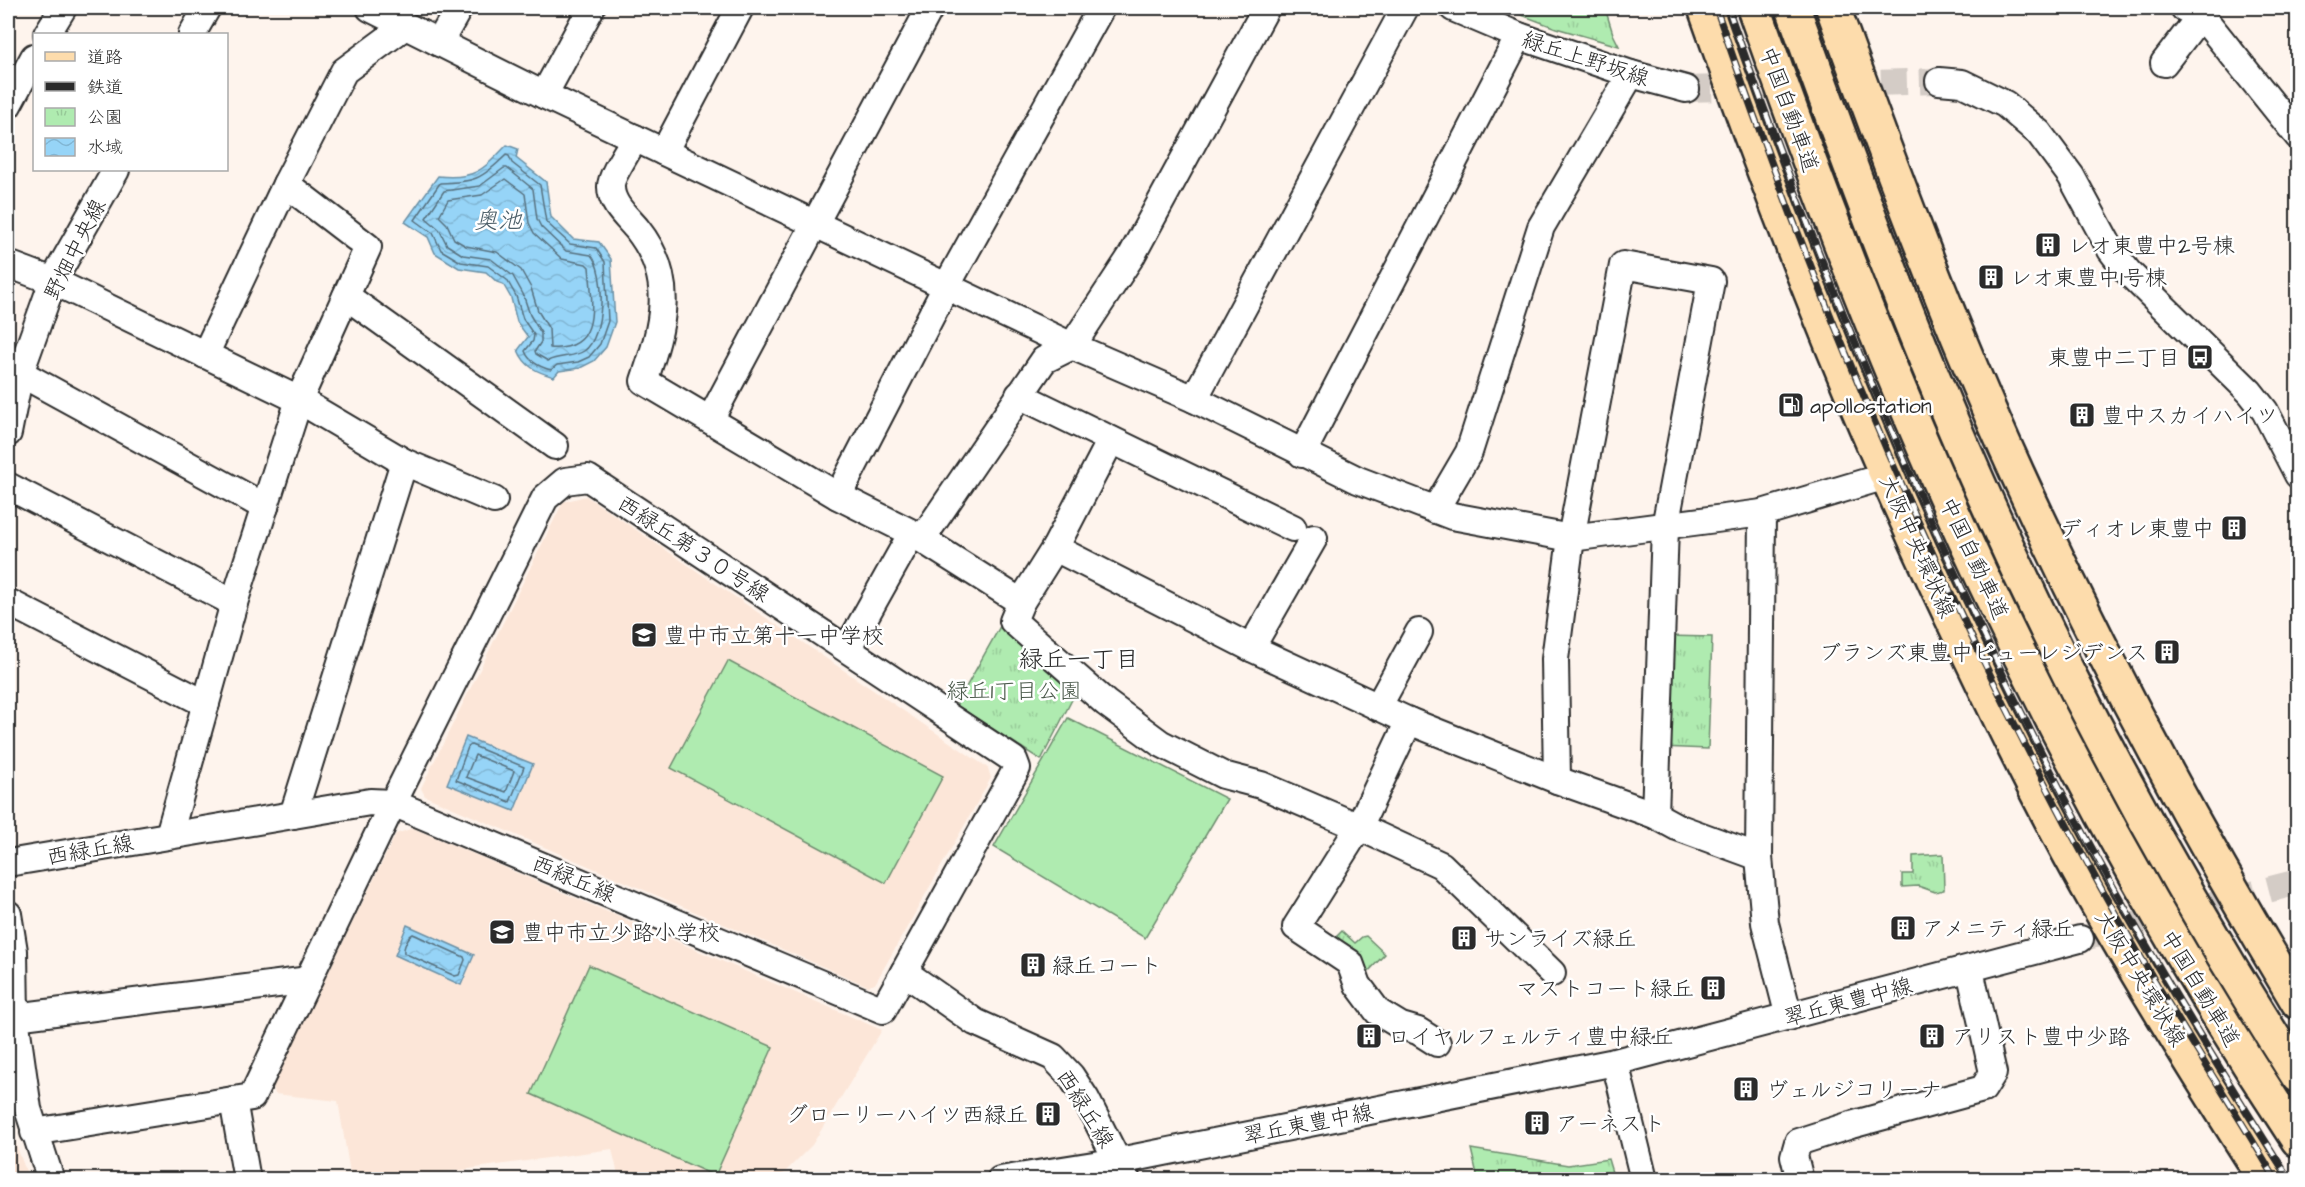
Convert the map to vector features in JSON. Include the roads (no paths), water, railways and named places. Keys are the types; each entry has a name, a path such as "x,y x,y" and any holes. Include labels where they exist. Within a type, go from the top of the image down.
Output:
{"main road":[{"name":"大阪中央環状線","path":"1705,8 1797,258 1886,476 1959,635 2014,748 2095,899 2196,1070 2266,1179"},
{"name":"中国自動車道","path":"1754,8 1842,247 1923,444 1985,583 2086,785 2141,885 2239,1051 2298,1140"},
{"name":"中国自動車道","path":"1793,8 1853,176 1974,474 2105,746 2204,925 2298,1076"},
{"path":"1833,8 1917,235 2022,483 2087,621 2179,796 2298,1002"},
{"path":"2133,963 2175,1062 2201,1112 2243,1179"}],"street":[{"path":"48,33 63,8"},
{"path":"193,33 207,8"},
{"path":"370,8 544,95 946,287 1072,346 1194,399 1358,480 1452,516 1571,538 1762,513 1886,476"},
{"path":"439,43 459,8"},
{"path":"544,95 591,8"},
{"path":"664,152 740,8"},
{"path":"710,420 930,8"},
{"path":"838,496 946,287 1101,8"},
{"path":"848,649 917,536 1044,360 1072,346 1132,255 1266,8"},
{"path":"1194,399 1405,8"},
{"name":"緑丘上野坂線","path":"1454,8 1519,36 1631,74 1686,89"},
{"path":"2164,63 2192,11 2298,136"},
{"path":"205,355 286,184 344,71 405,26"},
{"path":"1302,454 1519,36"},
{"path":"8,105 33,59"},
{"path":"1435,510 1469,453 1542,227 1631,74"},
{"path":"1939,81 1962,83 2005,104 2039,133 2071,176 2111,250 2128,272 2250,392 2265,411 2298,475"},
{"path":"635,138 610,185 613,200 649,244 663,283 660,335 644,381 838,496 917,536 1021,602"},
{"name":"野畑中央線","path":"8,433 20,373 53,281 115,171"},
{"path":"169,835 234,603 299,400 368,247 286,184"},
{"path":"8,264 53,281 299,400 404,462 494,500"},
{"path":"1557,780 1555,659 1571,538 1623,265 1711,281 1665,527 1654,815"},
{"path":"346,296 555,446"},
{"path":"20,373 265,507"},
{"path":"1019,395 1304,533 1251,648"},
{"path":"1112,440 1054,548 1021,602 1013,621 1106,703 1160,743 1223,775 1261,785 1441,865 1552,973"},
{"path":"293,815 404,462"},
{"name":"西緑丘第３０号線","path":"233,1100 252,1097 393,803 545,498 565,481 588,478 1014,760 1017,768 904,972"},
{"path":"8,486 234,603"},
{"path":"1762,513 1759,857 1765,923 1789,1017"},
{"path":"1054,548 1251,648 1408,721 1759,857"},
{"path":"8,602 206,704"},
{"path":"1378,707 1419,632"},
{"path":"1408,721 1359,827 1296,927 1350,963 1359,985 1378,1012 1401,1026 1418,1030 1437,1043"},
{"name":"西緑丘線","path":"8,863 370,802 393,803 884,1010 904,972 975,1022 1053,1057 1071,1076 1101,1125 1123,1170"},
{"path":"8,914 14,951 15,1017 28,1109 51,1179"},
{"name":"翠丘東豊中線","path":"1000,1179 1123,1170 1615,1062 2080,939"},
{"path":"1800,1179 1794,1156 1798,1142 1983,1089 1993,1073 1970,969"},
{"path":"15,1017 309,980"},
{"path":"1615,1062 1644,1179"},
{"path":"34,1132 233,1100 247,1179"}],"water":[{"name":"奥池","path":"507,145 518,149 516,158 546,182 551,217 573,239 599,242 611,259 615,322 606,347 594,361 580,368 559,371 554,377 532,368 521,356 518,350 528,337 517,322 511,298 503,284 497,282 486,272 459,268 435,253 428,237 405,222 438,176 469,175 484,167"},
{"path":"466,737 533,764 514,811 447,784"},
{"path":"407,925 474,955 461,985 395,955"}],"tunnel":[{"path":"1686,89 1939,81"},
{"path":"2080,939 2298,882"}],"railway":[{"path":"1716,8 1798,234 1843,345 1889,456 1990,675 2113,910 2276,1180"},
{"path":"1728,8 1798,198 1873,386 1913,480 1998,664 2071,809 2130,917 2290,1180"}],"place":[{"name":"レオ東豊中2号棟","path":"2048,245"},
{"name":"レオ東豊中1号棟","path":"1991,277"},
{"name":"東豊中二丁目","path":"2200,357"},
{"name":"apollostation","path":"1791,405"},
{"name":"豊中スカイハイツ","path":"2082,415"},
{"name":"ディオレ東豊中","path":"2234,528"},
{"name":"豊中市立第十一中学校","path":"644,635"},
{"name":"ブランズ東豊中ビューレジデンス","path":"2167,652"},
{"name":"アメニティ緑丘","path":"1903,928"},
{"name":"豊中市立少路小学校","path":"502,932"},
{"name":"サンライズ緑丘","path":"1464,938"},
{"name":"緑丘コート","path":"1033,965"},
{"name":"マストコート緑丘","path":"1713,988"},
{"name":"ロイヤルフェルティ豊中緑丘","path":"1369,1036"},
{"name":"アリスト豊中少路","path":"1932,1036"},
{"name":"ヴェルジコリーナ","path":"1746,1089"},
{"name":"グローリーハイツ西緑丘","path":"1048,1114"},
{"name":"アーネスト","path":"1537,1123"}],"district":[{"name":"緑丘一丁目","path":"1079,659"}],"park label":[{"name":"緑丘1丁目公園","path":"1014,690"}]}
